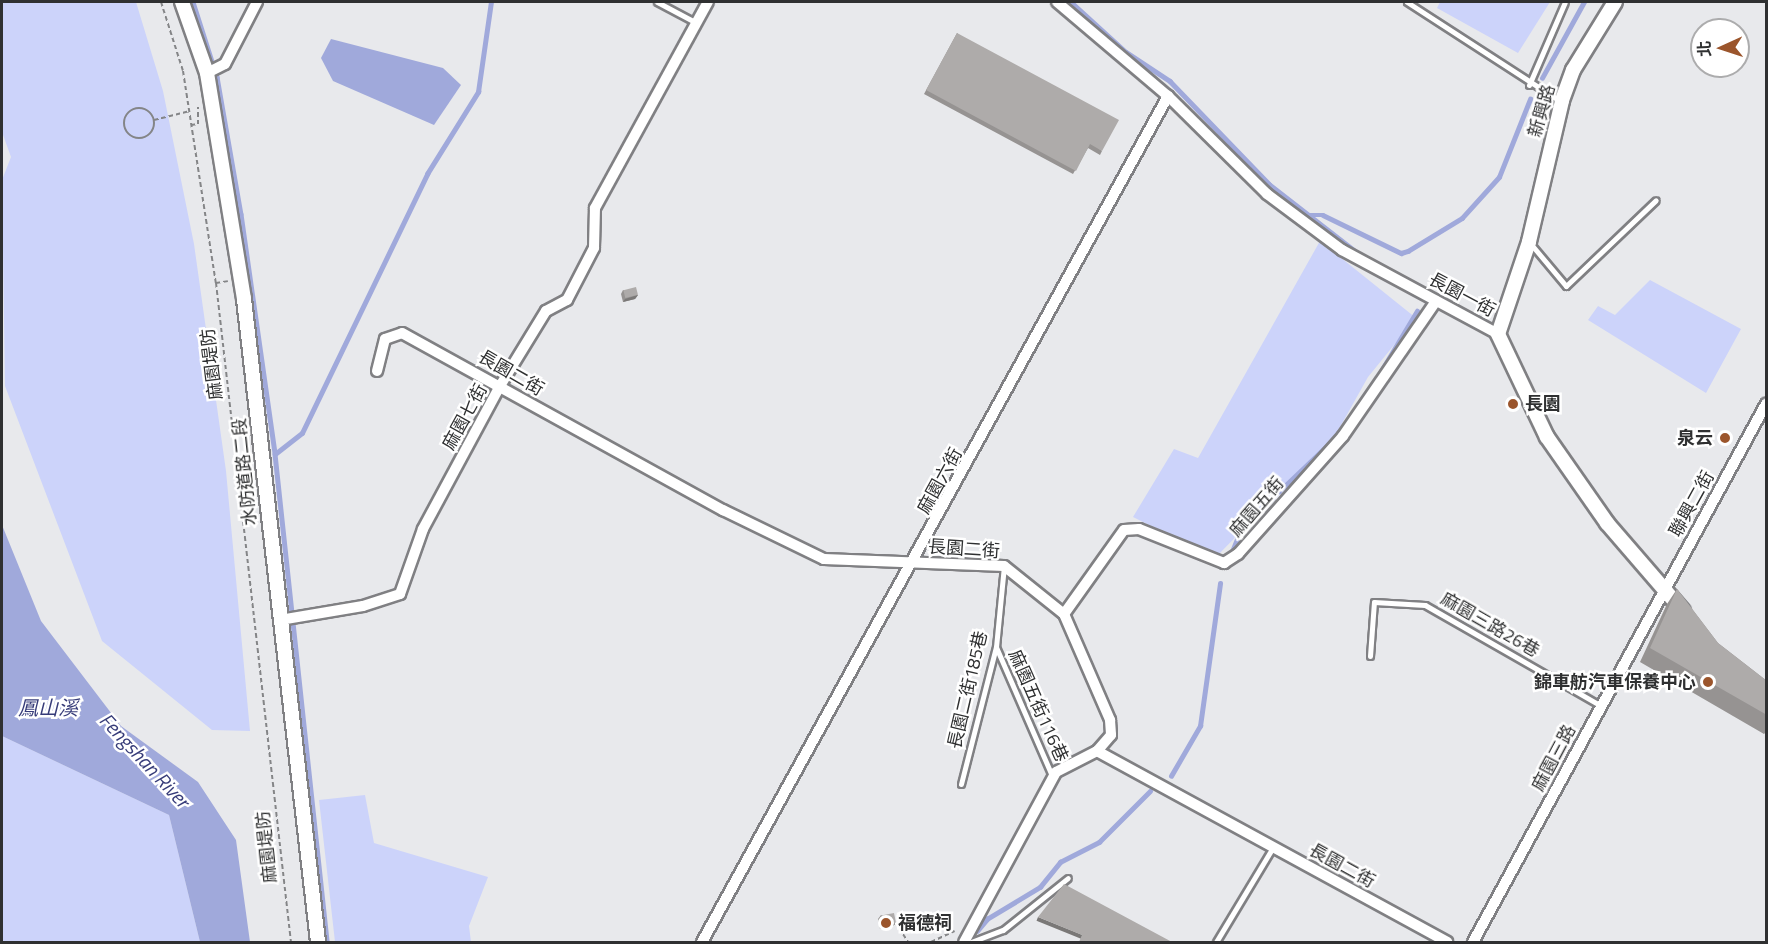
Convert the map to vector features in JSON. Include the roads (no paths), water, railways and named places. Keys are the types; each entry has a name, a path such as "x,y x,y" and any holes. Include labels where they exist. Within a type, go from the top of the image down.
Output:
{"street":[{"name":"水防道路二段","path":"182,2 207,73 244,299 318,942"},
{"path":"207,73 225,64 256,2"},
{"name":"麻園七街","path":"280,620 363,606 400,594 423,529 500,386 546,311 567,300 594,248 595,208 708,2"},
{"name":"長園一街","path":"1057,2 1168,96 1267,194 1342,250 1498,334 1547,437 1607,523 1694,622"},
{"name":"新興路","path":"1498,334 1529,242 1562,101 1573,70 1615,2"},
{"name":"麻園六街","path":"702,942 914,562 1168,96"},
{"name":"麻園五街","path":"1064,614 1124,530 1139,529 1224,563 1238,554 1343,436 1436,301"},
{"name":"長園二街","path":"377,370 385,339 402,333 723,510 824,559 1004,566 1064,614 1113,728 1097,751 1447,942"},
{"name":"聯興二街","path":"1664,589 1767,404"},
{"name":"麻園三路","path":"1473,942 1664,589"},
{"path":"964,942 1053,777 1060,768 1097,751"}],"lane":[{"path":"657,2 695,22"},
{"path":"1407,2 1529,85 1562,101"},
{"path":"1529,85 1565,2"},
{"path":"1529,242 1566,286 1656,200"},
{"name":"長園二街185巷","path":"961,784 996,647 1004,566"},
{"name":"麻園三路26巷","path":"1370,656 1374,602 1425,605 1601,706"},
{"name":"麻園五街116巷","path":"996,647 1053,777"},
{"path":"1216,942 1273,847"},
{"path":"971,942 1003,930 1068,878"}],"water":[{"path":"331,39 443,68 461,85 434,125 333,81 321,58"},
{"name":"鳳山溪","path":"2,525 41,621 121,726 198,782 236,840 250,942 200,942 169,815 2,736"}],"waterway":[{"path":"193,2 217,77 241,214 275,454 327,942"},
{"path":"275,454 302,433 427,174 478,92 491,2"},
{"path":"1071,2 1126,52 1170,81 1269,184 1359,254"},
{"path":"1542,78 1584,2"},
{"path":"1309,215 1323,215 1401,253 1408,251 1462,218 1499,177 1530,99"},
{"path":"1377,378 1417,311"},
{"path":"1231,554 1242,527 1334,439"},
{"path":"1171,776 1200,726 1220,583"},
{"path":"977,931 987,919 1040,887 1060,862 1099,842 1150,791"}],"place":[{"name":"長園","path":"1513,404"},
{"name":"泉云","path":"1725,438"},
{"name":"錦車舫汽車保養中心","path":"1708,682"},
{"name":"福德祠","path":"886,923"}],"water label":[{"name":"Fengshan River","path":"145,760"}]}
